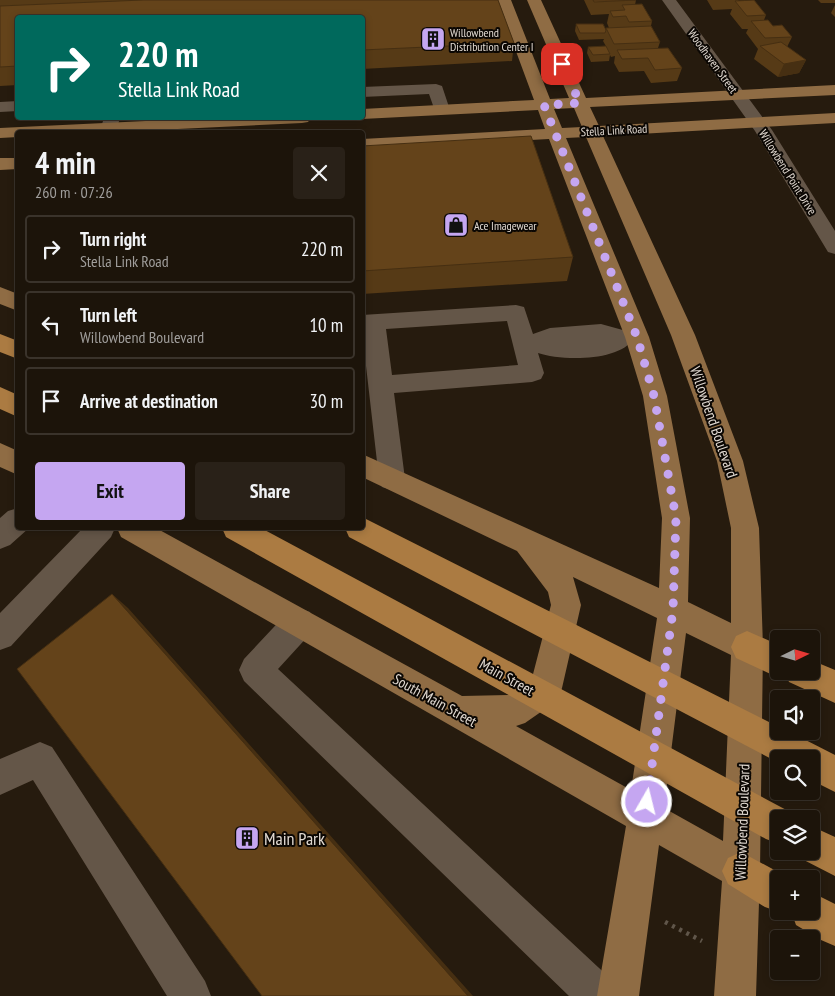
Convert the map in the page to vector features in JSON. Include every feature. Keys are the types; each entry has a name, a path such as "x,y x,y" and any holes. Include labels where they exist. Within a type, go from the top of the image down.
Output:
{"highway":[{"path":"0,342 15,350"},
{"path":"0,398 15,406"},
{"name":"Main Street","path":"240,530 770,821"},
{"path":"363,530 789,750"},
{"path":"747,647 770,658"},
{"path":"820,680 835,687"},
{"path":"820,766 835,774"},
{"path":"820,849 835,857"},
{"path":"741,871 770,888"},
{"path":"820,917 835,926"}],"main road":[{"name":"Willowbend Boulevard","path":"504,0 555,133 653,336 730,461 745,528 747,647 741,871 735,996"},
{"name":"Willowbend Boulevard","path":"534,0 593,131 653,336 654,396 676,518 673,610 645,819 618,996"},
{"name":"Stella Link Road","path":"365,114 835,90"},
{"name":"Stella Link Road","path":"365,144 835,118"},
{"path":"47,130 246,120"},
{"path":"0,133 15,132"},
{"path":"0,164 15,163"},
{"path":"0,295 15,302"},
{"path":"0,454 15,462"},
{"path":"365,466 673,610 747,647"},
{"name":"South Main Street","path":"135,530 645,819 741,871"},
{"path":"458,713 513,711 546,688 566,604 562,586 525,541"}],"street":[{"name":"Woodhaven Street","path":"669,0 757,122"},
{"path":"365,92 436,90 442,110"},
{"path":"0,107 15,106"},
{"name":"Willowbend Point Drive","path":"757,122 835,247"},
{"path":"375,396 532,373 530,343 516,313 368,323 375,396 392,479"},
{"path":"530,343 553,350 606,347 653,336"},
{"path":"0,510 15,519"},
{"path":"0,536 15,522"},
{"path":"0,635 99,530"},
{"path":"299,623 255,670 598,996"},
{"path":"0,777 40,759 190,996"}],"path":[{"path":"665,922 710,944"}],"building":[{"path":"143,0 498,0 514,43 365,50 365,15 15,15 15,66 0,67 0,6"},
{"path":"593,0 636,0 594,2"},
{"path":"754,0 766,15 747,16 735,1"},
{"path":"642,4 652,21 629,22 626,16 613,17 610,11 625,10 622,5"},
{"path":"768,20 773,26 782,25 792,37 765,38 751,21"},
{"path":"576,24 603,24 606,30 605,33 580,33"},
{"path":"651,26 660,42 614,44 606,28"},
{"path":"781,42 806,60 784,64 760,46"},
{"path":"606,46 610,54 593,55 588,47"},
{"path":"668,48 682,68 655,70 648,58 622,59 617,50"},
{"name":"Ace Imagewear","path":"531,136 573,257 365,271 365,146"},
{"name":"Main Park","path":"112,594 468,996 262,996 17,669"}],"place":[{"name":"Willowbend Distribution Center I","path":"433,39"},
{"name":"Ace Imagewear","path":"456,225"},
{"name":"Main Park","path":"247,838"}],"route":[{"path":"562,64 580,103 544,105 637,337 654,396 676,518 673,610 647,802"}]}
